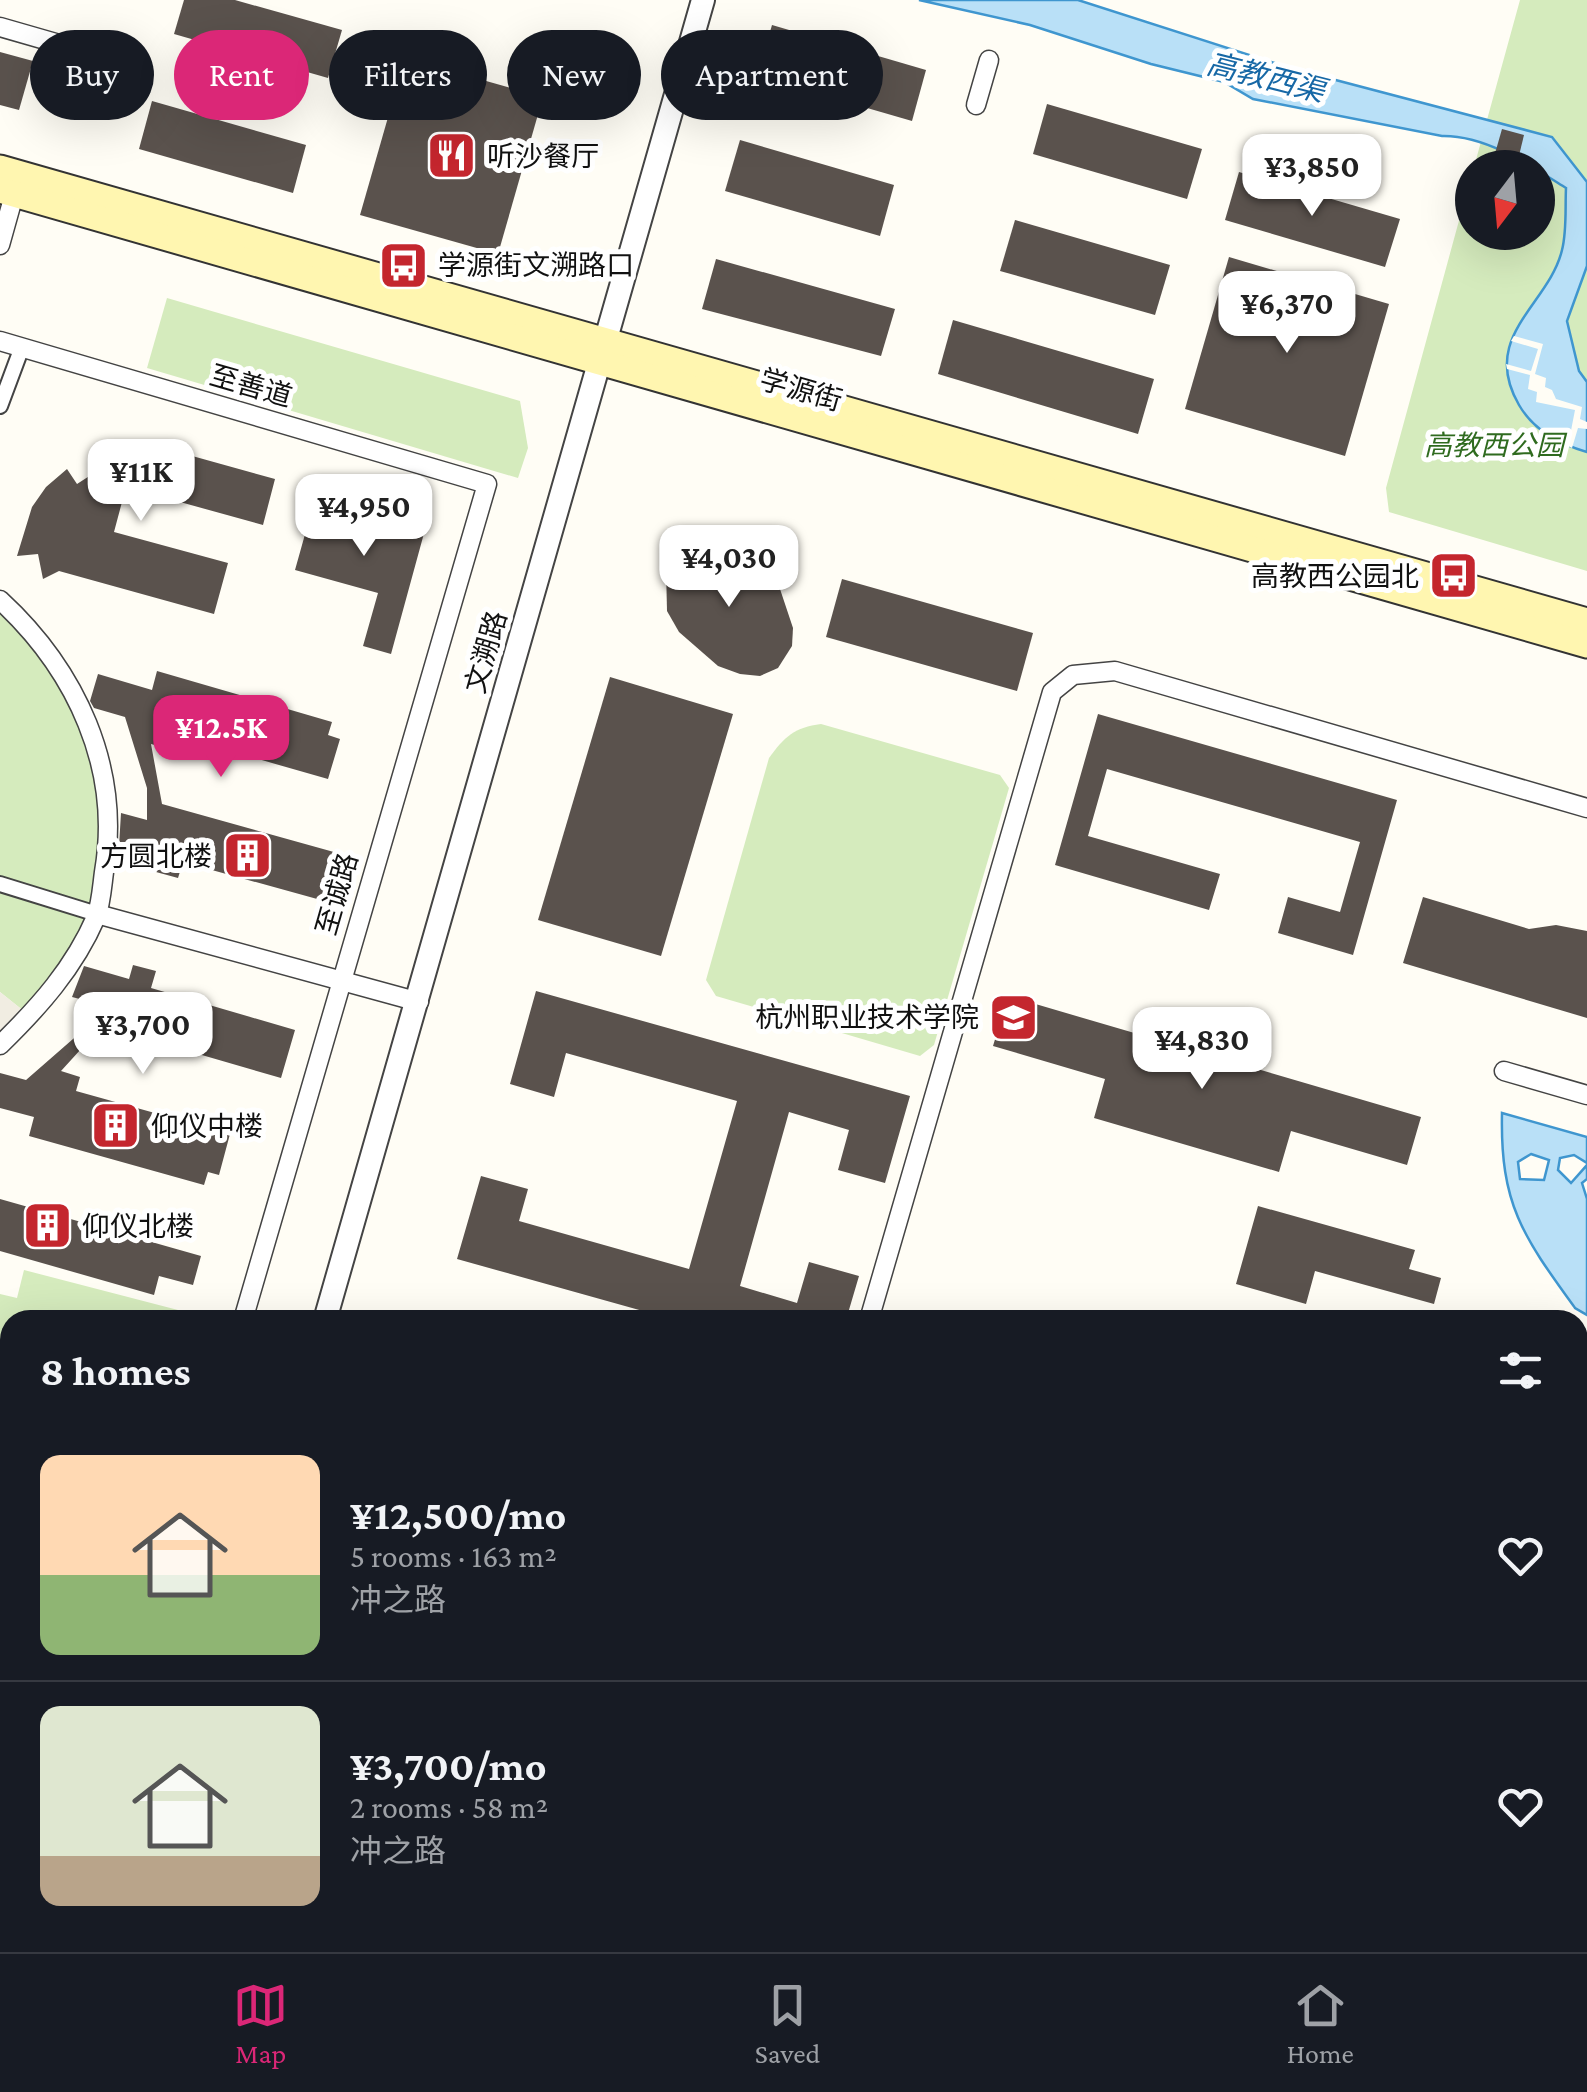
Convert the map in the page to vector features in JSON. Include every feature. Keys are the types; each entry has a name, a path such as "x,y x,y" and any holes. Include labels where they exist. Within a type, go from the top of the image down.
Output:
{"main road":[{"name":"学源街","path":"0,168 1587,621"},
{"name":"学源街","path":"7,192 1587,645"}],"street":[{"name":"文溯路","path":"327,1310 419,1002 703,0"},
{"path":"0,27 30,36"},
{"path":"976,105 989,60"},
{"path":"0,245 7,192"},
{"name":"至善道","path":"0,340 487,484"},
{"path":"0,406 22,347"},
{"name":"至诚路","path":"246,1310 487,484"},
{"path":"0,600 33,630 66,675 100,753 110,838 98,914 71,966 0,1045"},
{"path":"872,1310 1052,692 1073,675 1115,670 1587,808"},
{"path":"0,884 419,1002"},
{"path":"1504,1071 1587,1095"}],"green space":[{"name":"高教西公园","path":"1520,0 1587,0 1587,571 1389,512 1386,488 1455,235 1455,250 1555,250 1555,150 1479,150"},
{"path":"167,298 520,401 528,448 518,478 147,368"},
{"path":"0,600 33,630 100,753 110,838 97,914 30,1016 0,992"},
{"path":"821,724 1000,775 1009,788 934,1045 920,1056 716,996 706,980 769,758 791,734"},
{"path":"24,1270 178,1310 0,1310 0,1294 17,1298"}],"shaded area":[{"path":"0,992 30,1016 0,1045"}],"water":[{"name":"高教西渠","path":"919,0 1078,0 1290,68 1552,137 1587,182 1587,266 1567,321 1579,371 1587,382 1587,452 1557,440 1532,422 1519,405 1509,381 1507,359 1512,340 1555,270 1562,250 1566,188 1555,181 1555,150 1500,150 1459,137 1253,99 1224,82 1151,64 1030,25"},
{"path":"1502,1113 1587,1137 1587,1163 1574,1155 1560,1158 1558,1170 1571,1183 1587,1165 1587,1179 1582,1183 1587,1199 1587,1310 1575,1308 1541,1260 1518,1218 1505,1172","holes":["1531,1154 1549,1160 1544,1180 1520,1179 1518,1162"]}],"pier":[{"path":"1514,336 1543,344 1535,374 1546,378 1545,387 1552,390 1556,399 1582,407 1580,419 1587,422 1587,429 1578,428 1572,448 1568,446 1575,410 1536,402 1537,392 1528,389 1530,375 1507,369 1506,364 1531,371 1538,349 1511,341"}],"building":[{"path":"184,0 235,0 342,30 329,30 328,78 309,73 309,30 175,30"},
{"path":"0,52 30,60 19,110 0,105"},
{"path":"883,57 926,70 912,121 883,113"},
{"name":"听沙餐厅","path":"487,81 507,87 507,120 536,120 498,254 360,215 387,120 487,120"},
{"path":"154,102 174,107 174,120 218,120 306,145 293,193 139,149 147,120 154,120"},
{"path":"1047,104 1202,149 1187,199 1033,154"},
{"path":"1502,129 1524,135 1520,150 1496,150"},
{"path":"740,140 894,185 880,236 725,191"},
{"path":"1239,172 1400,219 1385,267 1225,220"},
{"path":"1015,220 1170,265 1155,315 1000,271"},
{"path":"1229,257 1389,304 1345,456 1185,409"},
{"path":"716,259 895,309 881,356 702,309"},
{"path":"953,320 1154,379 1138,434 938,374"},
{"path":"142,442 275,479 263,525 126,487 114,532 228,563 214,614 59,571 43,579 38,554 17,556 32,507 46,487 67,469 77,484"},
{"path":"316,495 426,526 391,654 363,646 378,593 295,570"},
{"path":"698,547 742,552 777,580 793,628 792,646 778,668 760,676 718,666 679,632 667,611 666,568 680,554"},
{"path":"842,579 1033,633 1017,691 826,637"},
{"path":"157,671 332,722 328,735 340,739 328,779 174,735 170,749 151,744 162,804 341,854 328,902 183,862 178,878 156,872 160,857 119,846 121,813 147,820 147,788 125,717 94,708 90,701 98,674 152,690"},
{"path":"610,677 733,714 661,956 538,920"},
{"path":"1098,714 1397,800 1353,955 1278,933 1288,897 1340,912 1360,842 1107,769 1088,836 1220,874 1209,910 1055,865"},
{"path":"1423,897 1529,929 1556,925 1587,931 1587,1018 1403,963"},
{"path":"133,965 156,971 151,988 295,1030 281,1078 102,1026 61,1071 80,1077 76,1091 230,1134 219,1175 208,1172 204,1185 29,1136 34,1117 0,1108 0,1073 26,1080 81,1032 99,1004 72,997 84,966 129,979"},
{"path":"536,991 910,1096 885,1183 838,1170 849,1130 789,1112 740,1286 797,1303 809,1262 859,1276 849,1310 639,1310 457,1259 481,1176 528,1189 519,1221 689,1269 737,1101 566,1053 554,1097 510,1084"},
{"path":"1008,996 1421,1117 1407,1165 1291,1131 1279,1172 1094,1118 1105,1079 993,1046"},
{"name":"仰仪北楼","path":"0,1199 201,1256 193,1285 159,1276 154,1295 0,1251"},
{"path":"1258,1206 1415,1250 1409,1269 1441,1278 1434,1304 1315,1271 1306,1304 1236,1284"}],"place":[{"name":"听沙餐厅","path":"452,156"},
{"name":"学源街文溯路口","path":"403,265"},
{"name":"高教西公园北","path":"1454,576"},
{"name":"方圆北楼","path":"247,856"},
{"name":"杭州职业技术学院","path":"1014,1017"},
{"name":"仰仪中楼","path":"116,1126"},
{"name":"仰仪北楼","path":"47,1226"}]}
